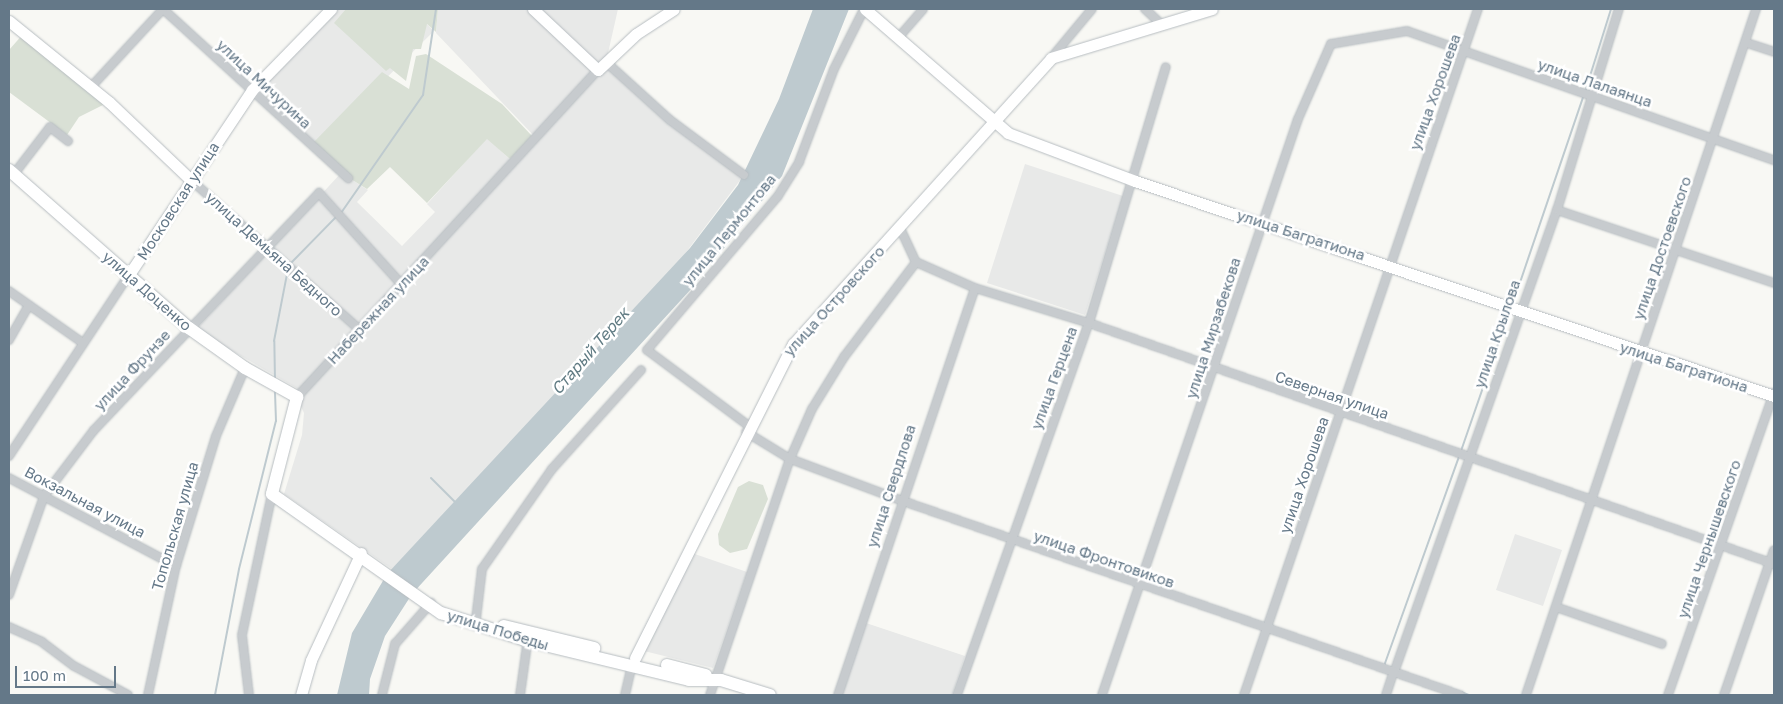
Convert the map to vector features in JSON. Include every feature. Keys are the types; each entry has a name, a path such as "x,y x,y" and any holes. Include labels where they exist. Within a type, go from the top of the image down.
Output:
{"main road":[{"name":"улица Доценко","path":"11,172 189,328 245,368 297,396"},
{"name":"Набережная улица","path":"272,494 297,396"},
{"name":"улица Победы","path":"272,494 361,553 431,603 473,626 633,662 715,678 775,695"},
{"name":"улица Победы","path":"431,603 528,637"},
{"name":"улица Победы","path":"715,678 770,695"}],"street":[{"name":"улица Мичурина","path":"163,9 348,178"},
{"path":"91,87 163,9"},
{"name":"Московская улица","path":"9,456 252,90 331,9"},
{"path":"533,9 670,120 744,175"},
{"name":"Набережная улица","path":"297,396 602,66 636,34 674,9"},
{"name":"улица Багратиона","path":"864,9 1008,133 1135,181 1392,264 1639,353 1774,395"},
{"name":"улица Лермонтова","path":"647,350 778,196 799,162 834,69 864,9"},
{"path":"898,38 923,9"},
{"name":"улица Островского","path":"625,695 633,662 747,429 793,344 900,228 1092,9"},
{"path":"1146,9 1162,25"},
{"path":"1051,58 1212,9"},
{"name":"улица Хорошева","path":"1244,695 1264,629 1341,412 1478,9"},
{"name":"улица Крылова","path":"1386,695 1469,460 1519,309 1557,210 1619,9"},
{"name":"улица Достоевского","path":"1526,695 1639,353 1747,43 1756,9"},
{"name":"улица Демьяна Бедного","path":"9,21 91,87 267,249 360,330"},
{"name":"улица Лалаянца","path":"1407,31 1774,160"},
{"name":"улица Мирзабекова","path":"1102,695 1138,584 1215,369 1298,119 1331,44 1407,31"},
{"path":"1747,43 1774,52"},
{"name":"улица Герцена","path":"957,695 1089,323 1135,181 1166,68"},
{"path":"11,172 50,127 68,140"},
{"name":"улица Фрунзе","path":"9,595 44,496 94,430 319,193 402,284"},
{"path":"1557,210 1676,248 1774,283"},
{"path":"710,695 790,459 812,409 844,357 916,262 900,228"},
{"name":"Северная улица","path":"916,262 974,288 1089,323 1341,412 1469,460 1772,563"},
{"name":"улица Свердлова","path":"838,695 900,500 974,288"},
{"path":"9,291 83,343"},
{"path":"9,340 29,306"},
{"name":"улица Фронтовиков","path":"647,350 747,429 790,459 1012,541 1460,695"},
{"name":"Топольская улица","path":"148,695 176,566 216,436 245,368"},
{"path":"476,619 482,569 552,469 641,370"},
{"name":"улица Чернышевского","path":"1668,695 1774,395"},
{"name":"Вокзальная улица","path":"9,478 176,566"},
{"name":"Набережная улица","path":"249,695 242,635 272,494"},
{"path":"1724,695 1772,563 1774,550"},
{"path":"301,695 310,660 361,553"},
{"path":"382,695 395,644 431,603"},
{"path":"1556,607 1662,644"},
{"path":"9,627 128,695"},
{"path":"520,695 528,637"}],"shaded area":[{"path":"332,9 411,9 434,31 363,101 337,166 254,92"},
{"path":"346,9 438,9 436,32 427,24 421,49 413,49 406,81 390,68 386,71 334,23"},
{"path":"438,9 618,9 606,62 744,175 678,263 392,569 284,494 302,435 304,413 296,396 300,390 196,330 341,173 368,190 357,202 402,246 435,212 427,204 487,138 514,163 536,138 436,33"},
{"path":"813,9 849,9 782,176 692,288 412,594 385,636 370,679 369,695 337,695 352,633 387,574 690,248 738,185 779,99"},
{"path":"24,33 109,102 79,117 67,135 9,92 9,50"},
{"path":"426,54 502,104 532,136 510,159 487,139 427,203 390,167 367,189 344,175 313,143 382,72 409,89 416,56"},
{"path":"1025,164 1123,196 1085,315 987,283"},
{"path":"749,481 763,485 768,499 747,549 730,553 719,545 718,534 738,487"},
{"path":"1515,534 1562,550 1543,606 1496,590"},
{"path":"689,552 747,572 713,668 640,650"},
{"path":"866,623 965,656 952,695 841,695"}],"waterway":[{"path":"341,213 423,95 436,9"},
{"path":"1585,92 1611,9"},
{"path":"1513,303 1583,97"},
{"path":"290,264 337,216"},
{"path":"275,380 274,341 288,269"},
{"path":"1461,451 1509,312"},
{"path":"215,695 239,569 276,421 275,389"},
{"path":"1384,666 1459,456"},
{"path":"431,478 455,502"},
{"path":"1461,692 1469,695"}],"water label":[{"name":"Старый Терек","path":"590,351"}]}
